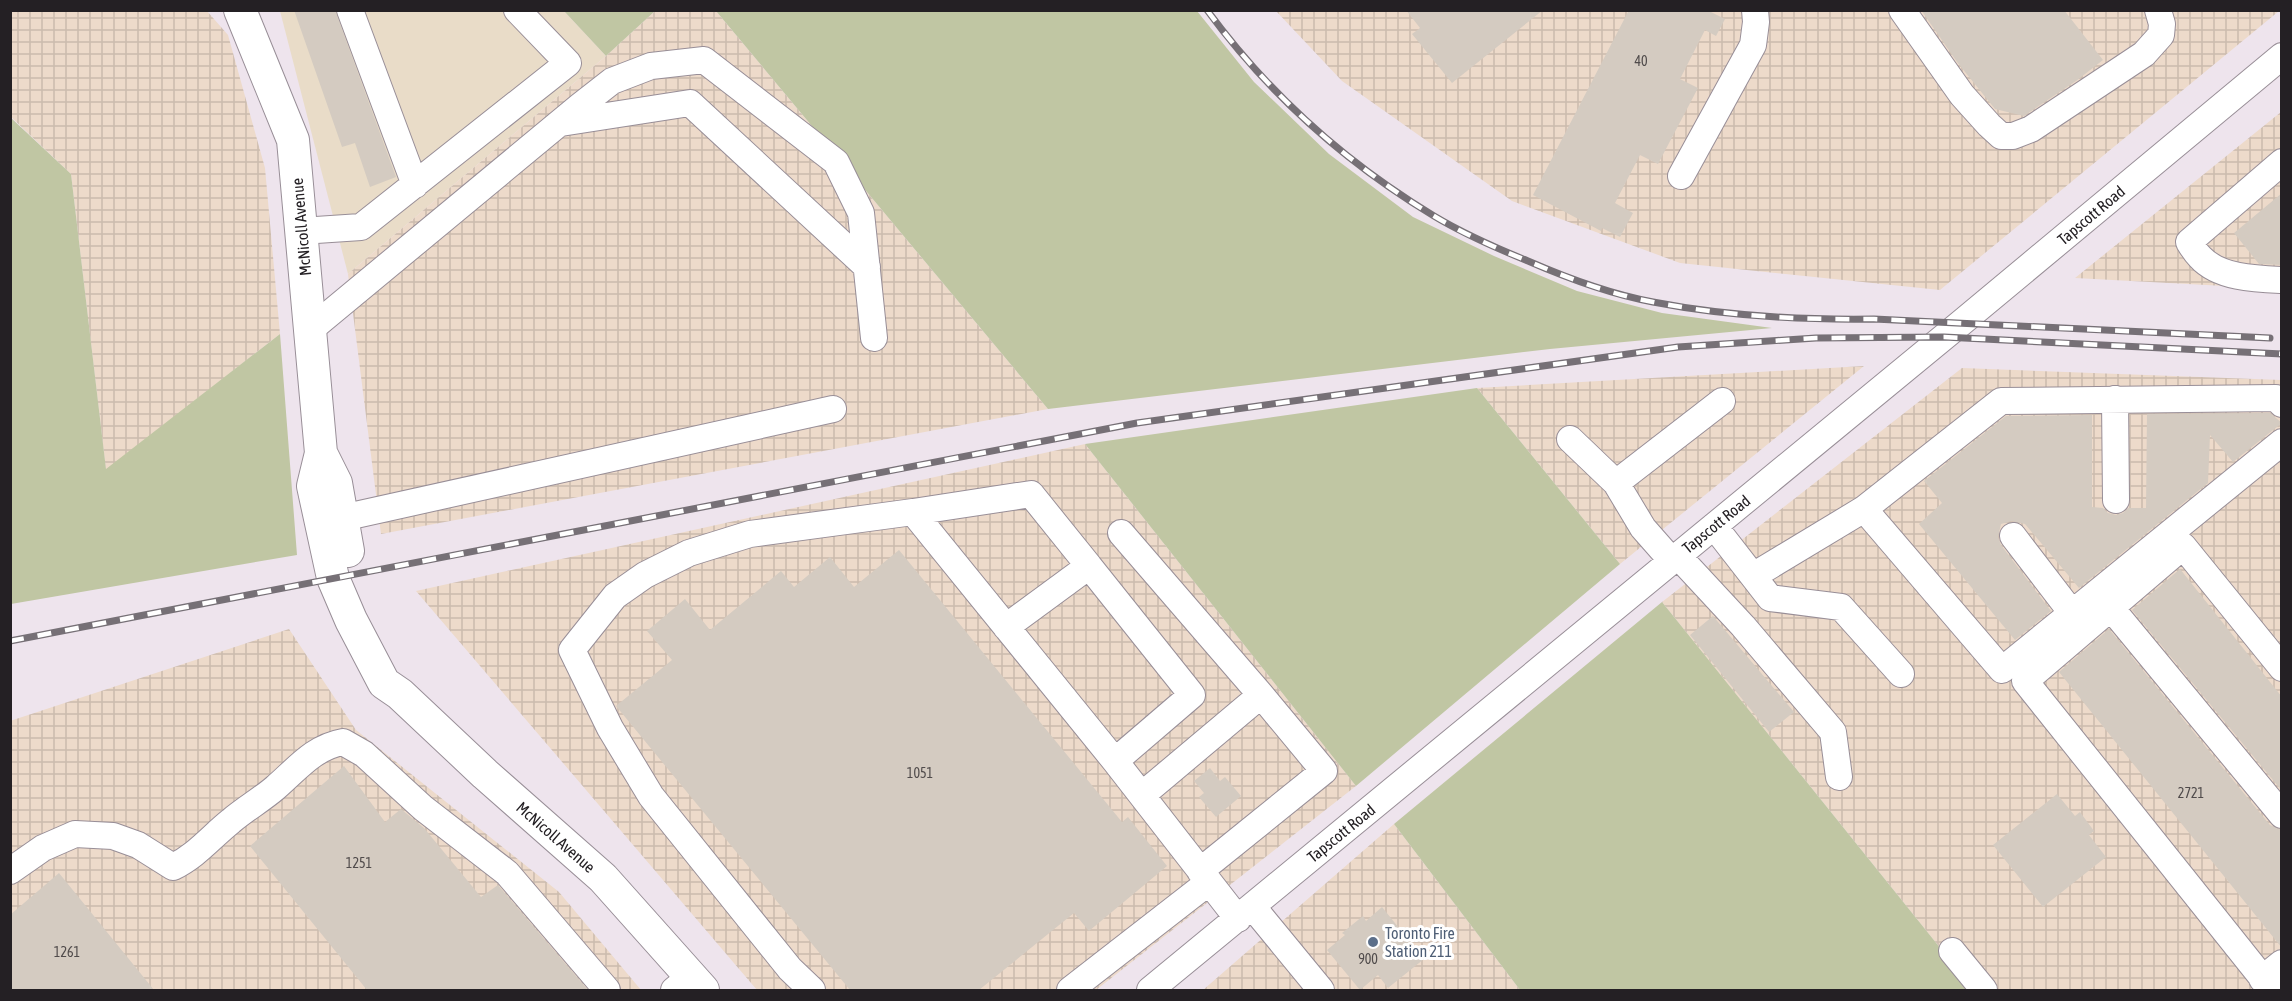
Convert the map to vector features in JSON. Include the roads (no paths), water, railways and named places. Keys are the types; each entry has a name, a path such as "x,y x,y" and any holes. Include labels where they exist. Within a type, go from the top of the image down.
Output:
{"main road":[{"name":"McNicoll Avenue","path":"240,10 293,140 312,329 321,453 313,486 333,578 351,620 384,683 400,694 485,774 603,878 689,986"},
{"name":"McNicoll Avenue","path":"321,453 336,483 352,574 403,672 400,694"}],"street":[{"path":"350,10 415,185"},
{"path":"301,231 361,227 568,63 517,10"},
{"path":"1681,176 1752,45 1756,22 1755,10"},
{"path":"1902,10 1962,94 1989,125 2001,136 2013,136 2031,129 2144,54 2161,35 2162,24 2158,10"},
{"name":"Tapscott Road","path":"1150,990 2282,56"},
{"path":"312,329 612,81 651,66 704,60 836,162 861,213 874,338"},
{"path":"559,123 690,103 867,267"},
{"path":"2282,162 2189,242 2201,258 2217,269 2242,276 2282,280"},
{"path":"1753,576 1864,509 2001,401 2276,398 2282,404"},
{"path":"2115,399 2116,500"},
{"path":"1616,483 1722,400"},
{"path":"342,518 833,409"},
{"path":"1570,439 1616,483 1642,528 1743,626 1833,732 1839,777"},
{"path":"1864,509 2002,669 2282,442"},
{"path":"812,990 790,969 651,796 610,728 572,650 615,596 645,575 689,553 750,534 1031,494 1192,695 1115,761"},
{"path":"913,512 1205,876 1321,990"},
{"path":"1714,526 1770,598 1841,607 1901,674"},
{"path":"1070,990 1205,876 1324,771 1121,533"},
{"path":"2013,536 2072,613"},
{"path":"2267,981 2025,681 2183,546 2282,668"},
{"path":"1006,627 1089,566"},
{"path":"2111,608 2282,815"},
{"path":"1142,795 1261,695"},
{"path":"10,871 43,848 75,834 113,836 138,845 173,867 189,860 230,822 275,789 299,766 327,745 343,742 364,754 423,808 507,873 607,990"},
{"path":"2086,783 2267,981"},
{"path":"1952,951 1984,990"}],"railway":[{"path":"1207,10 1231,41 1282,98 1340,149 1401,195 1445,223 1480,240 1605,290 1680,307 1763,316 1874,319 2270,338"},
{"path":"10,641 1137,423 1678,347 1816,338 1944,337 2282,354"}],"place":[{"name":"Toronto Fire Station 211","path":"1373,942"}]}
